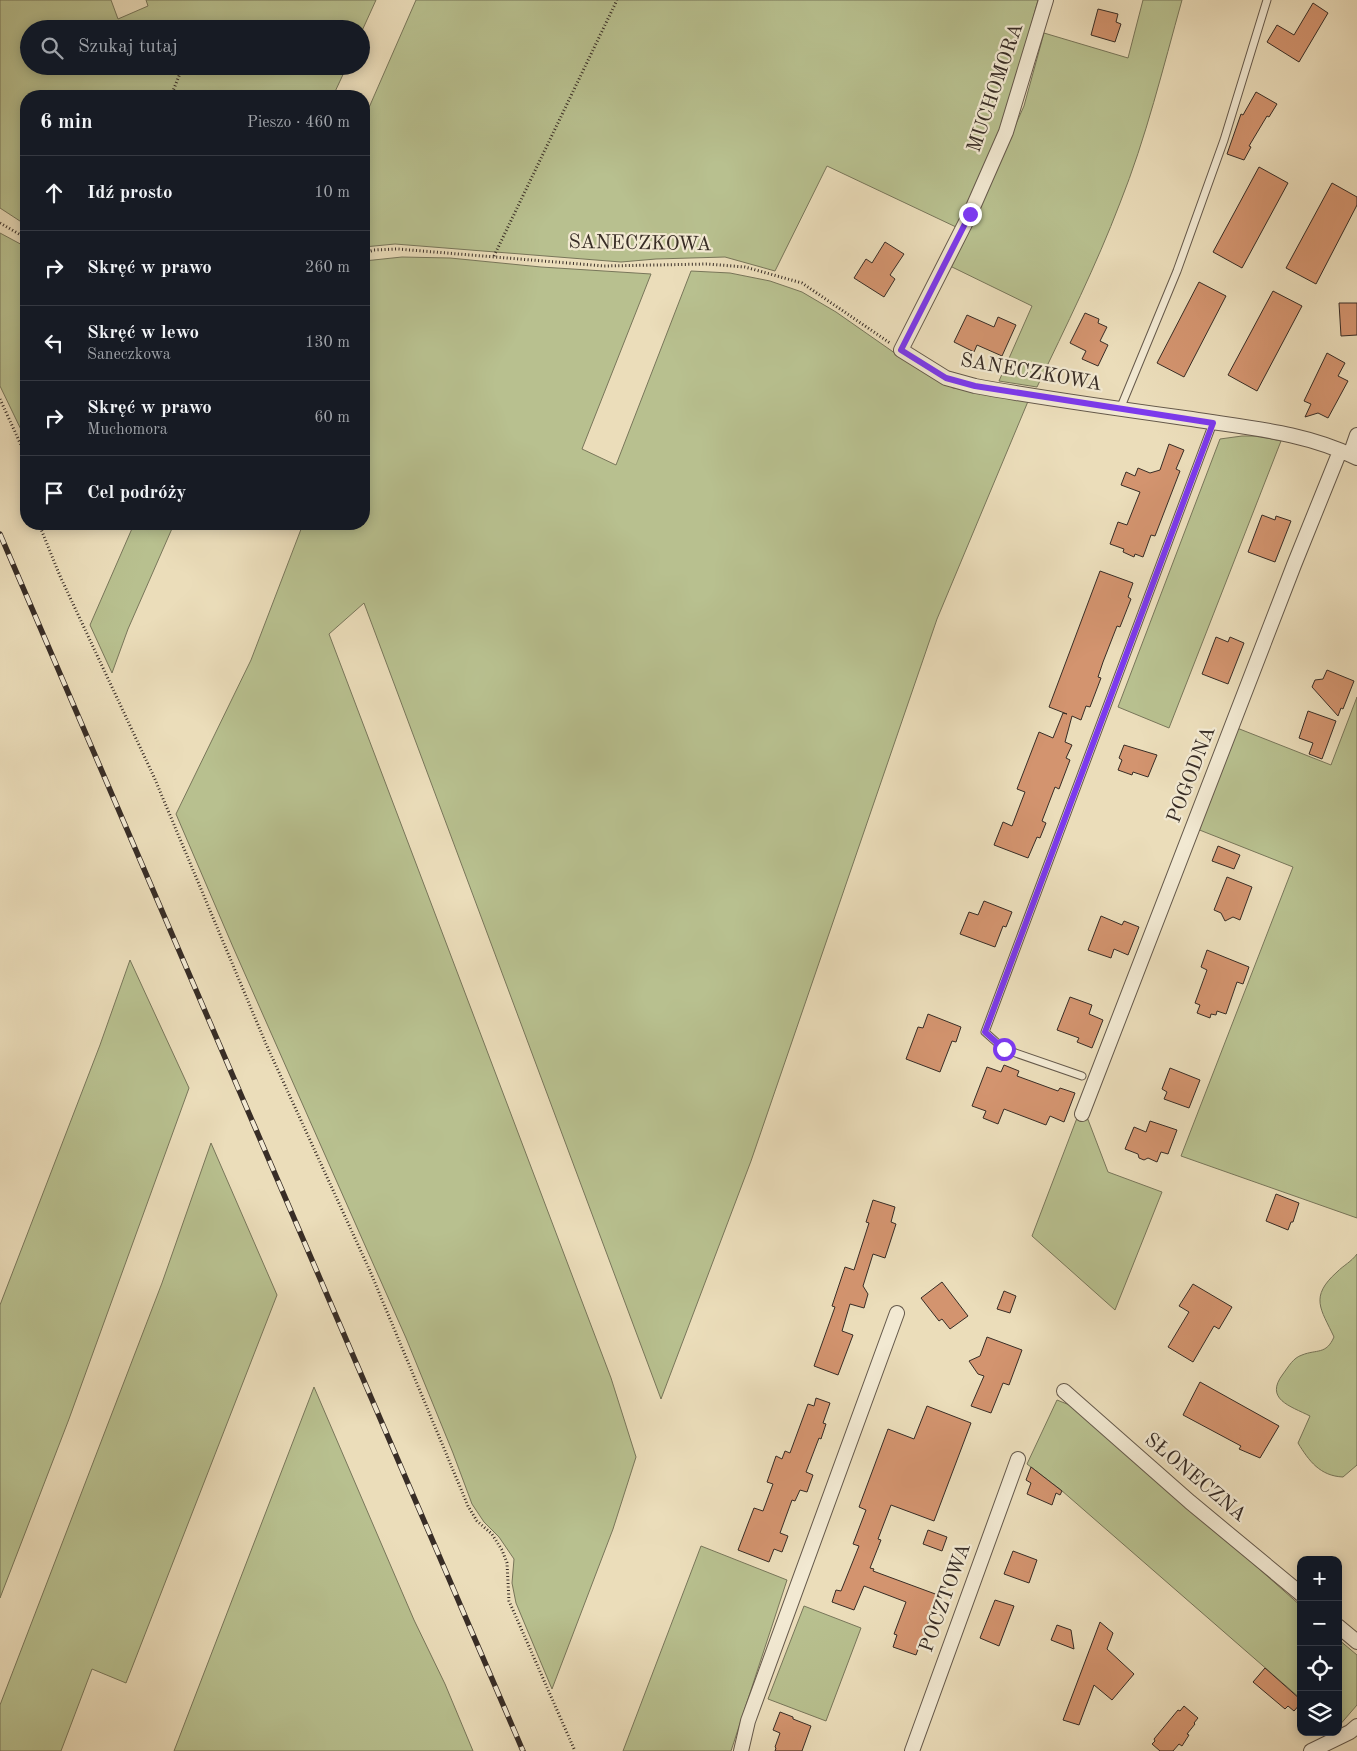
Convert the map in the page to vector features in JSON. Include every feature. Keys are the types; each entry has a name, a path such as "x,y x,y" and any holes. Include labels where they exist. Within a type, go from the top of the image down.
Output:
{"street":[{"name":"MUCHOMORA","path":"901,350 970,214 1006,132 1046,0"},
{"name":"SANECZKOWA","path":"901,350 946,378 975,386 1213,423 1257,428 1294,436 1349,454"},
{"name":"POGODNA","path":"1082,1114 1294,566 1357,435"},
{"path":"741,1751 748,1721 897,1313"},
{"name":"SŁONECZNA","path":"1064,1391 1190,1502 1297,1591"},
{"name":"POCZTOWA","path":"912,1751 1018,1459"},
{"path":"1342,1629 1357,1642"},
{"path":"1311,1751 1350,1732 1357,1726"}],"lane":[{"path":"1120,409 1177,271 1224,140 1266,0"},
{"path":"1082,1076 1004,1049 985,1032 1213,423"}],"path":[{"path":"494,256 617,0"},
{"path":"173,90 179,75"},
{"path":"0,223 20,235"},
{"name":"SANECZKOWA","path":"370,251 398,249 604,266 707,264 745,267 802,283 901,350"},
{"path":"0,399 20,443"},
{"path":"41,530 60,576 154,777 266,1044 370,1271 468,1506 477,1521 492,1534 502,1550 507,1563 508,1601 575,1751"}],"green space":[{"path":"0,0 111,0 118,19 148,6 146,0 376,0 367,20 20,20 20,75 343,75 336,90 20,90 20,221 0,208"},
{"path":"416,0 1038,0 1014,87 995,145 971,201 956,227 827,166 775,271 725,257 621,262 395,244 370,246 370,105"},
{"path":"1143,0 1182,0 1154,103 1111,226 1070,319 1037,387 999,381 1032,306 950,266 1024,106 1044,33 1128,58"},
{"path":"0,233 20,244 20,428 0,386"},
{"path":"402,257 450,258 541,267 651,274 582,449 616,465 691,271 730,273 770,281 802,292 836,312 899,356 953,388 1029,399 937,619 751,1161 661,1399 364,603 329,634 611,1378 636,1457 613,1529 552,1689 516,1603 512,1583 514,1559 472,1504 406,1338 176,814 251,660 301,530 370,530 370,260"},
{"path":"1258,436 1281,441 1169,728 1118,707 1220,439"},
{"path":"131,530 171,530 128,629 112,673 90,625"},
{"path":"1357,697 1357,1218 1181,1156 1293,867 1197,829 1237,728 1331,765"},
{"path":"130,960 189,1088 69,1419 0,1598 0,1305 100,1045"},
{"path":"1087,1117 1108,1172 1162,1192 1115,1310 1032,1236 1077,1118"},
{"path":"211,1143 277,1295 126,1683 92,1669 61,1751 0,1751 0,1705 162,1283"},
{"path":"1357,1254 1357,1465 1343,1477 1322,1471 1306,1456 1298,1443 1310,1416 1282,1401 1276,1390 1283,1374 1294,1360 1307,1353 1324,1349 1331,1343 1334,1337 1322,1311 1320,1296 1328,1281"},
{"path":"314,1387 414,1620 445,1684 473,1751 174,1751"},
{"path":"1057,1400 1077,1408 1297,1602 1297,1696 1061,1490 1027,1464"},
{"path":"701,1546 787,1580 731,1751 623,1751"},
{"path":"804,1606 861,1628 826,1721 768,1699"},
{"path":"1342,1642 1357,1655 1357,1705 1342,1722"}],"building":[{"path":"1313,3 1328,13 1299,62 1267,42 1277,25 1294,35"},
{"path":"1098,9 1118,14 1116,22 1121,24 1115,42 1091,35"},
{"path":"1256,92 1277,104 1269,117 1267,116 1249,146 1251,147 1244,160 1227,154 1241,114 1243,115"},
{"path":"1259,167 1288,183 1242,268 1213,252"},
{"path":"1332,183 1357,197 1357,205 1316,284 1286,268"},
{"path":"885,242 904,254 890,275 895,279 884,297 854,278 866,259 872,263"},
{"path":"1199,282 1226,296 1184,377 1157,363"},
{"path":"1273,291 1302,306 1257,391 1228,375"},
{"path":"1339,303 1357,303 1357,335 1341,336"},
{"path":"1085,313 1099,319 1098,323 1107,327 1100,341 1108,345 1098,366 1082,359 1086,351 1070,343"},
{"path":"967,315 994,327 998,317 1016,325 1002,356 977,345 974,352 954,342"},
{"path":"1327,353 1345,363 1338,376 1348,381 1328,418 1318,413 1305,417 1311,404 1304,401"},
{"path":"1169,444 1184,450 1176,469 1180,471 1155,536 1151,535 1143,557 1135,554 1134,557 1123,552 1124,549 1110,544 1118,522 1127,525 1140,492 1121,485 1126,472 1135,476 1138,468 1150,473 1160,470"},
{"path":"1262,515 1275,520 1276,516 1291,521 1275,562 1248,552"},
{"path":"1100,571 1133,583 1128,597 1131,599 1120,627 1117,626 1103,662 1098,677 1101,678 1090,707 1086,706 1081,720 1072,716 1065,742 1072,745 1066,758 1070,760 1059,789 1055,787 1042,821 1046,823 1040,838 1037,837 1028,858 994,845 1003,822 1012,826 1025,792 1017,789 1039,732 1053,738 1063,713 1067,714 1049,707"},
{"path":"1216,637 1228,642 1230,637 1244,643 1228,684 1202,674"},
{"path":"1327,670 1354,681 1343,709 1341,708 1338,716 1312,687 1315,680 1323,679"},
{"path":"1308,711 1336,721 1322,759 1309,754 1313,743 1299,738"},
{"path":"1124,745 1157,755 1148,777 1133,772 1132,775 1118,770 1122,760 1119,758"},
{"path":"1218,846 1240,855 1234,869 1212,861"},
{"path":"1227,877 1252,887 1240,920 1233,917 1225,921 1221,913 1214,910"},
{"path":"984,901 1012,912 1006,927 1003,926 995,947 960,934 969,912 978,915"},
{"path":"1101,916 1122,925 1124,921 1139,927 1128,955 1114,949 1111,958 1088,950"},
{"path":"1207,950 1249,967 1243,984 1237,982 1226,1014 1217,1011 1216,1015 1211,1014 1210,1018 1197,1013 1200,1005 1195,1003 1207,970 1201,967"},
{"path":"1070,997 1092,1005 1089,1014 1103,1020 1092,1048 1077,1042 1079,1038 1057,1030"},
{"path":"928,1014 961,1027 956,1042 952,1041 940,1072 906,1059 918,1027 923,1028"},
{"path":"1004,1065 1019,1071 1017,1076 1058,1091 1060,1088 1075,1093 1064,1122 1050,1116 1046,1125 1004,1109 998,1124 983,1118 986,1111 972,1106 987,1067 1001,1072"},
{"path":"1170,1068 1200,1080 1189,1108 1164,1099 1167,1092 1162,1089"},
{"path":"1150,1121 1177,1130 1168,1154 1161,1152 1157,1162 1148,1158 1144,1160 1139,1158 1138,1154 1125,1149 1134,1127 1146,1132"},
{"path":"1276,1194 1299,1203 1293,1222 1291,1222 1288,1230 1266,1221"},
{"path":"873,1200 895,1207 891,1222 896,1224 885,1258 873,1254 863,1286 868,1294 864,1308 850,1304 842,1331 853,1335 838,1375 814,1366 835,1307 832,1306 845,1267 854,1270 869,1223 866,1222"},
{"path":"942,1282 968,1316 950,1329 942,1319 939,1321 921,1298"},
{"path":"1193,1284 1232,1307 1219,1329 1214,1326 1193,1362 1168,1347 1189,1312 1179,1306"},
{"path":"1004,1291 1016,1296 1010,1313 997,1309"},
{"path":"987,1337 1022,1350 1009,1385 1003,1383 991,1413 971,1406 984,1376 978,1374 969,1361 980,1356"},
{"path":"1200,1382 1279,1426 1260,1458 1239,1449 1241,1446 1183,1415"},
{"path":"816,1398 830,1403 823,1423 826,1424 806,1472 813,1475 807,1492 800,1490 795,1501 792,1500 780,1533 788,1536 782,1552 774,1549 769,1562 738,1550 754,1508 763,1511 773,1484 767,1482 776,1456 782,1459 785,1451 790,1453 808,1404 814,1406"},
{"path":"927,1406 971,1423 934,1521 891,1505 878,1539 881,1540 870,1568 874,1569 873,1571 938,1595 925,1632 927,1633 923,1645 920,1644 916,1655 893,1647 897,1635 894,1634 906,1602 864,1586 854,1610 832,1602 836,1590 841,1591 859,1546 853,1544 866,1510 859,1507 888,1429 914,1439"},
{"path":"1031,1467 1062,1491 1060,1495 1056,1493 1052,1505 1027,1494 1031,1483 1026,1480"},
{"path":"928,1530 947,1537 942,1551 923,1544"},
{"path":"1013,1551 1037,1560 1029,1583 1004,1574"},
{"path":"995,1600 1014,1606 999,1646 980,1638"},
{"path":"1100,1622 1113,1633 1107,1649 1134,1674 1112,1700 1094,1685 1079,1725 1063,1720"},
{"path":"1057,1625 1071,1630 1074,1649 1051,1640"},
{"path":"1265,1668 1297,1696 1297,1708 1294,1711 1288,1706 1285,1709 1253,1682"},
{"path":"1184,1706 1198,1718 1195,1724 1187,1734 1189,1735 1182,1746 1179,1744 1173,1751 1160,1751 1152,1744 1155,1741 1154,1739 1178,1710 1180,1711"},
{"path":"780,1712 811,1726 802,1751 775,1751 780,1733 773,1730"}],"railway":[{"path":"0,534 523,1751"}],"route":[{"path":"970,214 901,350 946,378 975,386 1213,423 985,1032 1004,1049"}]}
